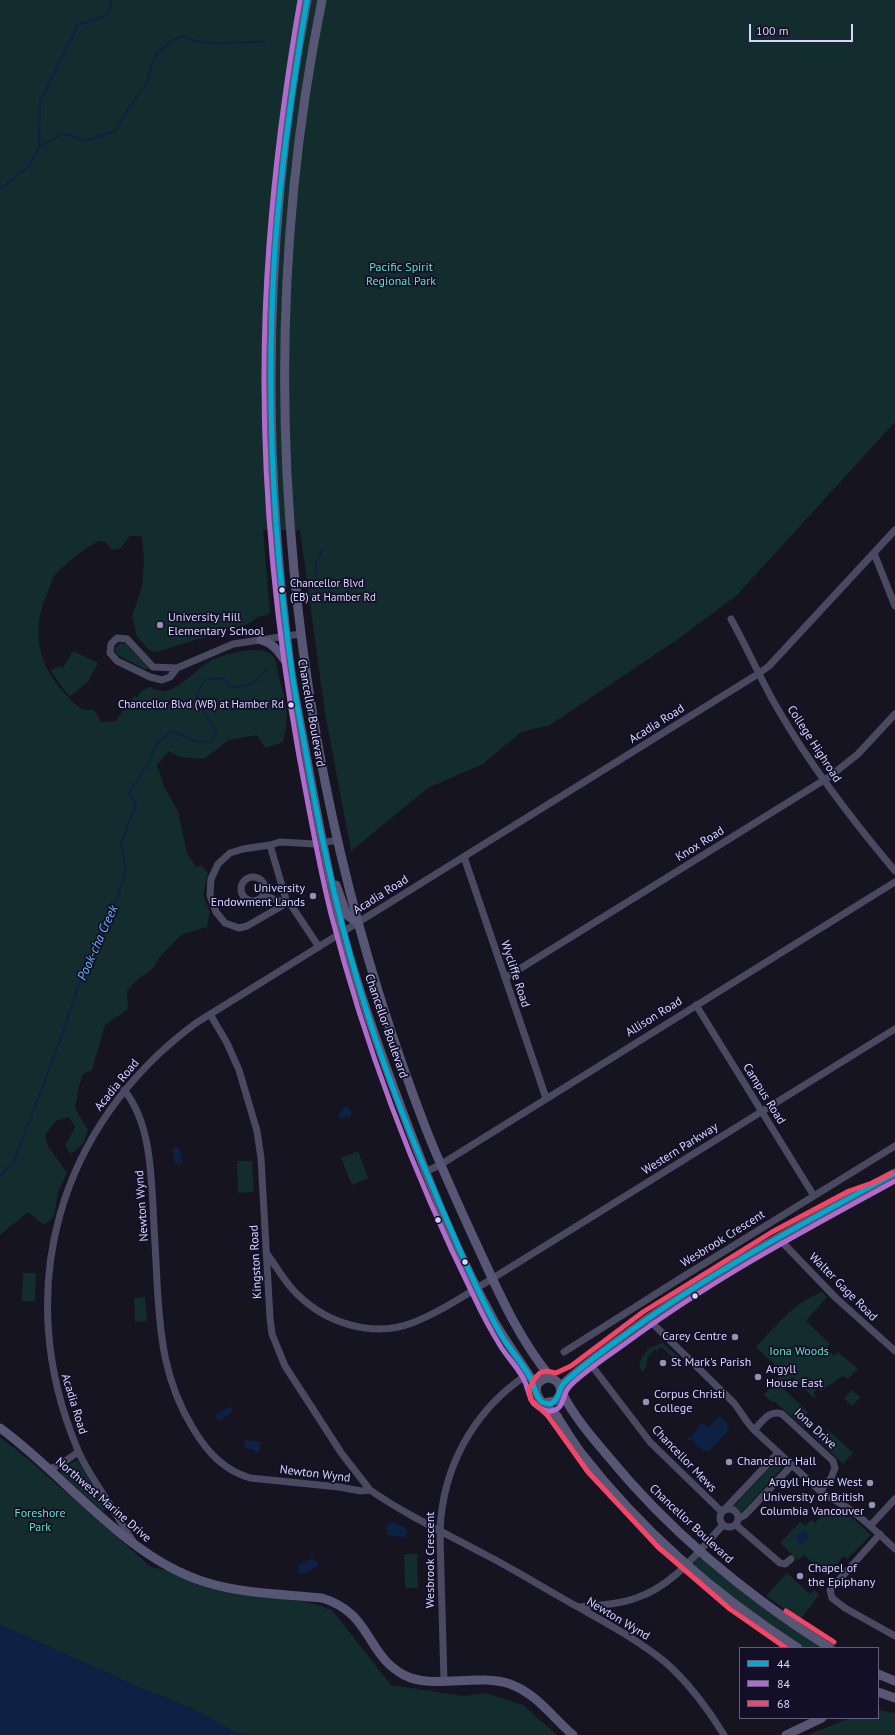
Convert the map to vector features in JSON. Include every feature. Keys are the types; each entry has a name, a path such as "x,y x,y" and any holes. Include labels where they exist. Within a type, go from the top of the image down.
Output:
{"main road":[{"name":"Chancellor Boulevard","path":"307,0 294,74 283,161 273,291 271,372 273,477 291,669 323,842 343,932 379,1046 426,1172 477,1288 507,1344 528,1374 536,1390"},
{"name":"Chancellor Boulevard","path":"322,0 308,76 297,161 287,298 285,375 289,504 300,634 308,692 322,770 358,922 380,998 409,1084 440,1165 492,1279 520,1333 534,1356 557,1385 577,1418 620,1472 653,1508 699,1551 738,1584 829,1647"},
{"path":"261,640 268,642 276,648 291,669"},
{"path":"328,866 347,915 358,922"},
{"path":"557,1385 647,1318 776,1238 895,1173"},
{"path":"852,1197 875,1189 895,1179"},
{"path":"557,1385 543,1380 537,1386 536,1390 538,1398 553,1411 583,1454 605,1481 641,1520 687,1564 735,1604 797,1647"},
{"path":"544,1403 552,1403 558,1399 557,1385"},
{"name":"Northwest Marine Drive","path":"0,1428 50,1469 137,1547 169,1567 206,1582 240,1590 322,1598 334,1602 346,1608 353,1614 361,1623 384,1659 398,1672 414,1679 444,1681 497,1681 515,1686 533,1696 573,1735"},
{"path":"879,1674 893,1680"},
{"path":"879,1690 893,1680"},
{"path":"879,1691 895,1698"},
{"path":"786,1735 820,1719"}],"street":[{"name":"Acadia Road","path":"137,1547 78,1452 58,1394 51,1363 47,1316 53,1244 64,1201 79,1162 101,1122 124,1090 168,1045 210,1014 758,674 769,666 895,530"},
{"path":"874,553 895,606"},
{"name":"College Highroad","path":"731,619 758,674 797,742 855,822 895,871"},
{"path":"177,668 170,678 162,680 150,676 117,661 110,653 110,644 117,638 127,639 153,667 177,668 233,644 300,634"},
{"path":"150,676 153,667"},
{"name":"Knox Road","path":"505,978 824,781 858,754 895,714"},
{"path":"287,903 247,926 239,928 225,923 216,912 210,895 211,879 218,864 230,853 243,848 270,845 280,842 311,844 338,840"},
{"path":"270,845 287,903"},
{"name":"Wycliffe Road","path":"464,857 546,1098"},
{"name":"Allison Road","path":"426,1172 440,1165 895,882"},
{"path":"263,895 281,903 291,905 319,947"},
{"name":"Campus Road","path":"696,1005 814,1196"},
{"name":"Kingston Road","path":"210,1014 227,1043 239,1070 257,1131 261,1158 272,1334 280,1357 291,1377 342,1454 370,1490"},
{"name":"Western Parkway","path":"267,1254 296,1293 312,1307 330,1318 362,1328 394,1328 411,1324 435,1313 492,1279 895,1029"},
{"name":"Newton Wynd","path":"124,1090 130,1098 143,1130 151,1167 160,1327 164,1356 176,1395 190,1425 210,1454 224,1465 241,1475 259,1479 339,1487 361,1492 370,1490 385,1500 618,1629 665,1663 680,1677 713,1716 724,1735"},
{"name":"Wesbrook Crescent","path":"564,1352 895,1146"},
{"name":"Walter Gage Road","path":"776,1238 783,1242 836,1298 895,1350"},
{"path":"647,1318 729,1397 741,1411 745,1420 778,1453 828,1498 844,1505 880,1534 895,1549"},
{"name":"Chancellor Mews","path":"588,1362 650,1442 723,1511"},
{"name":"Wesbrook Crescent","path":"444,1681 440,1530 441,1515 448,1484 454,1465 465,1440 479,1418 494,1401 528,1374"},
{"name":"Iona Drive","path":"754,1430 767,1416 774,1413 782,1414 790,1421 833,1462 835,1468 833,1473 820,1491"},
{"name":"Acadia Road","path":"50,1469 61,1464 78,1452"},
{"path":"722,1526 719,1517 723,1511 778,1453"},
{"path":"722,1526 728,1528 737,1522 792,1465"},
{"path":"870,1526 895,1499"},
{"path":"104,1518 110,1512 110,1505"},
{"path":"723,1511 732,1510 737,1514 737,1522 780,1562 785,1564 791,1559"},
{"path":"578,1607 615,1603 635,1599 650,1593 678,1573 722,1526"},
{"path":"880,1534 830,1590 832,1598 845,1608 895,1636"}],"green space":[{"name":"Pacific Spirit Regional Park","path":"0,0 895,0 895,422 736,596 678,639 550,725 521,732 483,764 428,788 351,851 325,713 300,530 263,530 270,612 267,615 259,617 245,625 157,652 148,649 137,637 132,616 142,587 144,561 142,536 130,536 121,548 112,550 104,542 96,542 57,572 53,577 41,611 38,635 43,660 51,675 67,696 79,707 86,710 93,710 98,715 101,722 116,721 135,695 137,698 141,691 150,687 160,691 171,689 183,682 212,660 226,655 253,650 268,652 273,656 285,702 287,716 283,742 265,748 257,735 229,740 204,759 180,757 169,751 157,765 165,788 178,811 187,853 196,867 201,865 208,873 203,895 210,912 207,927 181,935 158,959 153,969 138,979 127,990 128,1009 105,1025 92,1070 83,1074 79,1086 75,1108 88,1130 83,1144 71,1154 65,1146 75,1127 69,1117 56,1121 45,1135 48,1146 67,1173 58,1192 54,1217 44,1225 28,1212 0,1235"},
{"path":"120,643 126,644 147,666 148,669 144,669 116,654 115,649"},
{"path":"73,651 98,663 88,682 70,696 51,671 59,666 63,668"},
{"path":"358,1151 368,1178 352,1185 341,1158"},
{"path":"237,1161 252,1161 254,1192 238,1193"},
{"path":"23,1273 36,1273 35,1301 22,1301"},
{"name":"Iona Woods","path":"822,1292 827,1297 806,1321 830,1344 827,1348 834,1356 838,1352 858,1369 848,1379 843,1376 821,1391 818,1388 813,1393 816,1396 814,1398 792,1377 783,1388 808,1412 806,1415 813,1421 805,1428 775,1402 772,1402 764,1395 783,1373 756,1347 794,1308 812,1296"},
{"path":"145,1297 147,1321 135,1322 134,1298"},
{"path":"663,1343 682,1360 679,1363 661,1347 657,1351 655,1349 647,1358 647,1366 642,1372 639,1365 645,1353 654,1346"},
{"path":"852,1390 860,1397 852,1406 844,1398"},
{"path":"818,1426 826,1433 828,1430 853,1453 843,1464 811,1433"},
{"name":"Foreshore Park","path":"0,1437 28,1459 151,1567 331,1609 391,1685 464,1696 485,1693 523,1705 557,1735 247,1735 233,1731 195,1710 143,1689 0,1625"},
{"path":"77,1460 105,1505 106,1508 104,1511 102,1511 61,1474 62,1469"},
{"path":"776,1461 783,1467 740,1514 733,1507"},
{"path":"828,1509 835,1515 840,1510 845,1511 871,1535 847,1559 844,1556 828,1574 825,1575 804,1555 798,1560 780,1543 800,1522 805,1526 811,1520 815,1523"},
{"path":"404,1554 417,1554 418,1588 405,1588"},
{"path":"700,1556 825,1647 804,1647 743,1605 694,1565 695,1561"},
{"path":"787,1573 810,1594 814,1590 819,1595 800,1620 766,1596"},
{"path":"879,1710 895,1713 895,1735 808,1735 848,1719 879,1719"}],"water":[{"path":"346,1106 350,1109 352,1115 340,1119 338,1115"},
{"path":"179,1147 183,1163 175,1164 172,1149"},
{"path":"230,1406 233,1412 219,1421 215,1416"},
{"path":"719,1416 730,1426 727,1430 728,1431 708,1452 705,1450 703,1452 702,1448 698,1447 691,1439 689,1441 687,1439 691,1437 702,1422 708,1428"},
{"path":"245,1440 260,1442 260,1451 256,1453 253,1449 244,1448"},
{"path":"393,1522 405,1527 407,1532 405,1538 388,1535 388,1523"},
{"path":"802,1530 809,1536 801,1544 795,1539"},
{"path":"312,1558 318,1562 318,1566 305,1573 299,1573 297,1566"},
{"path":"0,1625 143,1689 195,1710 233,1731 247,1735 0,1735"}],"waterway":[{"path":"39,147 40,102 78,25 106,16 112,0"},
{"path":"0,189 30,165 39,147 64,133 85,141 115,131 129,107 145,87 155,56 171,41 183,36 193,40 213,43 266,42"},
{"name":"Pook-cha Creek","path":"317,578 316,564 322,550"},
{"name":"Pook-cha Creek","path":"0,1176 14,1161 61,1038 83,972 108,926 126,871 121,842 136,805 129,793 149,762 157,743 172,731 194,741 211,742 217,733 200,705 197,694 204,680 223,678 232,687 244,686 249,685 260,678 267,668"}],"transit line":[{"name":"84","path":"300,0 290,61 271,214 265,309 265,438 273,566 280,629 299,756 314,835 326,894 344,963 375,1061 411,1157 452,1251 480,1310 501,1347 523,1378 530,1398 534,1404 544,1410 555,1410 562,1403 567,1390 577,1379 658,1320 724,1277 758,1257 895,1181"},
{"name":"44","path":"307,0 292,92 284,154 275,248 272,301 271,407 275,514 285,620 292,673 325,854 348,947 366,1009 387,1072 411,1134 436,1195 487,1310 505,1341 527,1372 539,1399 550,1404 556,1400 562,1385 596,1356 693,1288 759,1248 895,1173"},
{"name":"68","path":"785,1647 730,1609 658,1547 588,1472 548,1416 531,1400 529,1389 535,1378 540,1373 546,1371 556,1373 571,1366 643,1312 772,1232 849,1191 872,1183 892,1173"},
{"name":"68","path":"786,1611 834,1642"}],"place":[{"name":"Chancellor Blvd (EB) at Hamber Rd","path":"282,590"},
{"name":"University Hill Elementary School","path":"160,625"},
{"name":"Chancellor Blvd (WB) at Hamber Rd","path":"291,705"},
{"name":"University Endowment Lands","path":"313,896"},
{"name":"Carey Centre","path":"735,1337"},
{"name":"St Mark's Parish","path":"663,1363"},
{"name":"Argyll House East","path":"758,1377"},
{"name":"Corpus Christi College","path":"646,1402"},
{"name":"Chancellor Hall","path":"729,1462"},
{"name":"Argyll House West","path":"870,1483"},
{"name":"University of British Columbia Vancouver","path":"872,1505"},
{"name":"Chapel of the Epiphany","path":"800,1576"}]}
